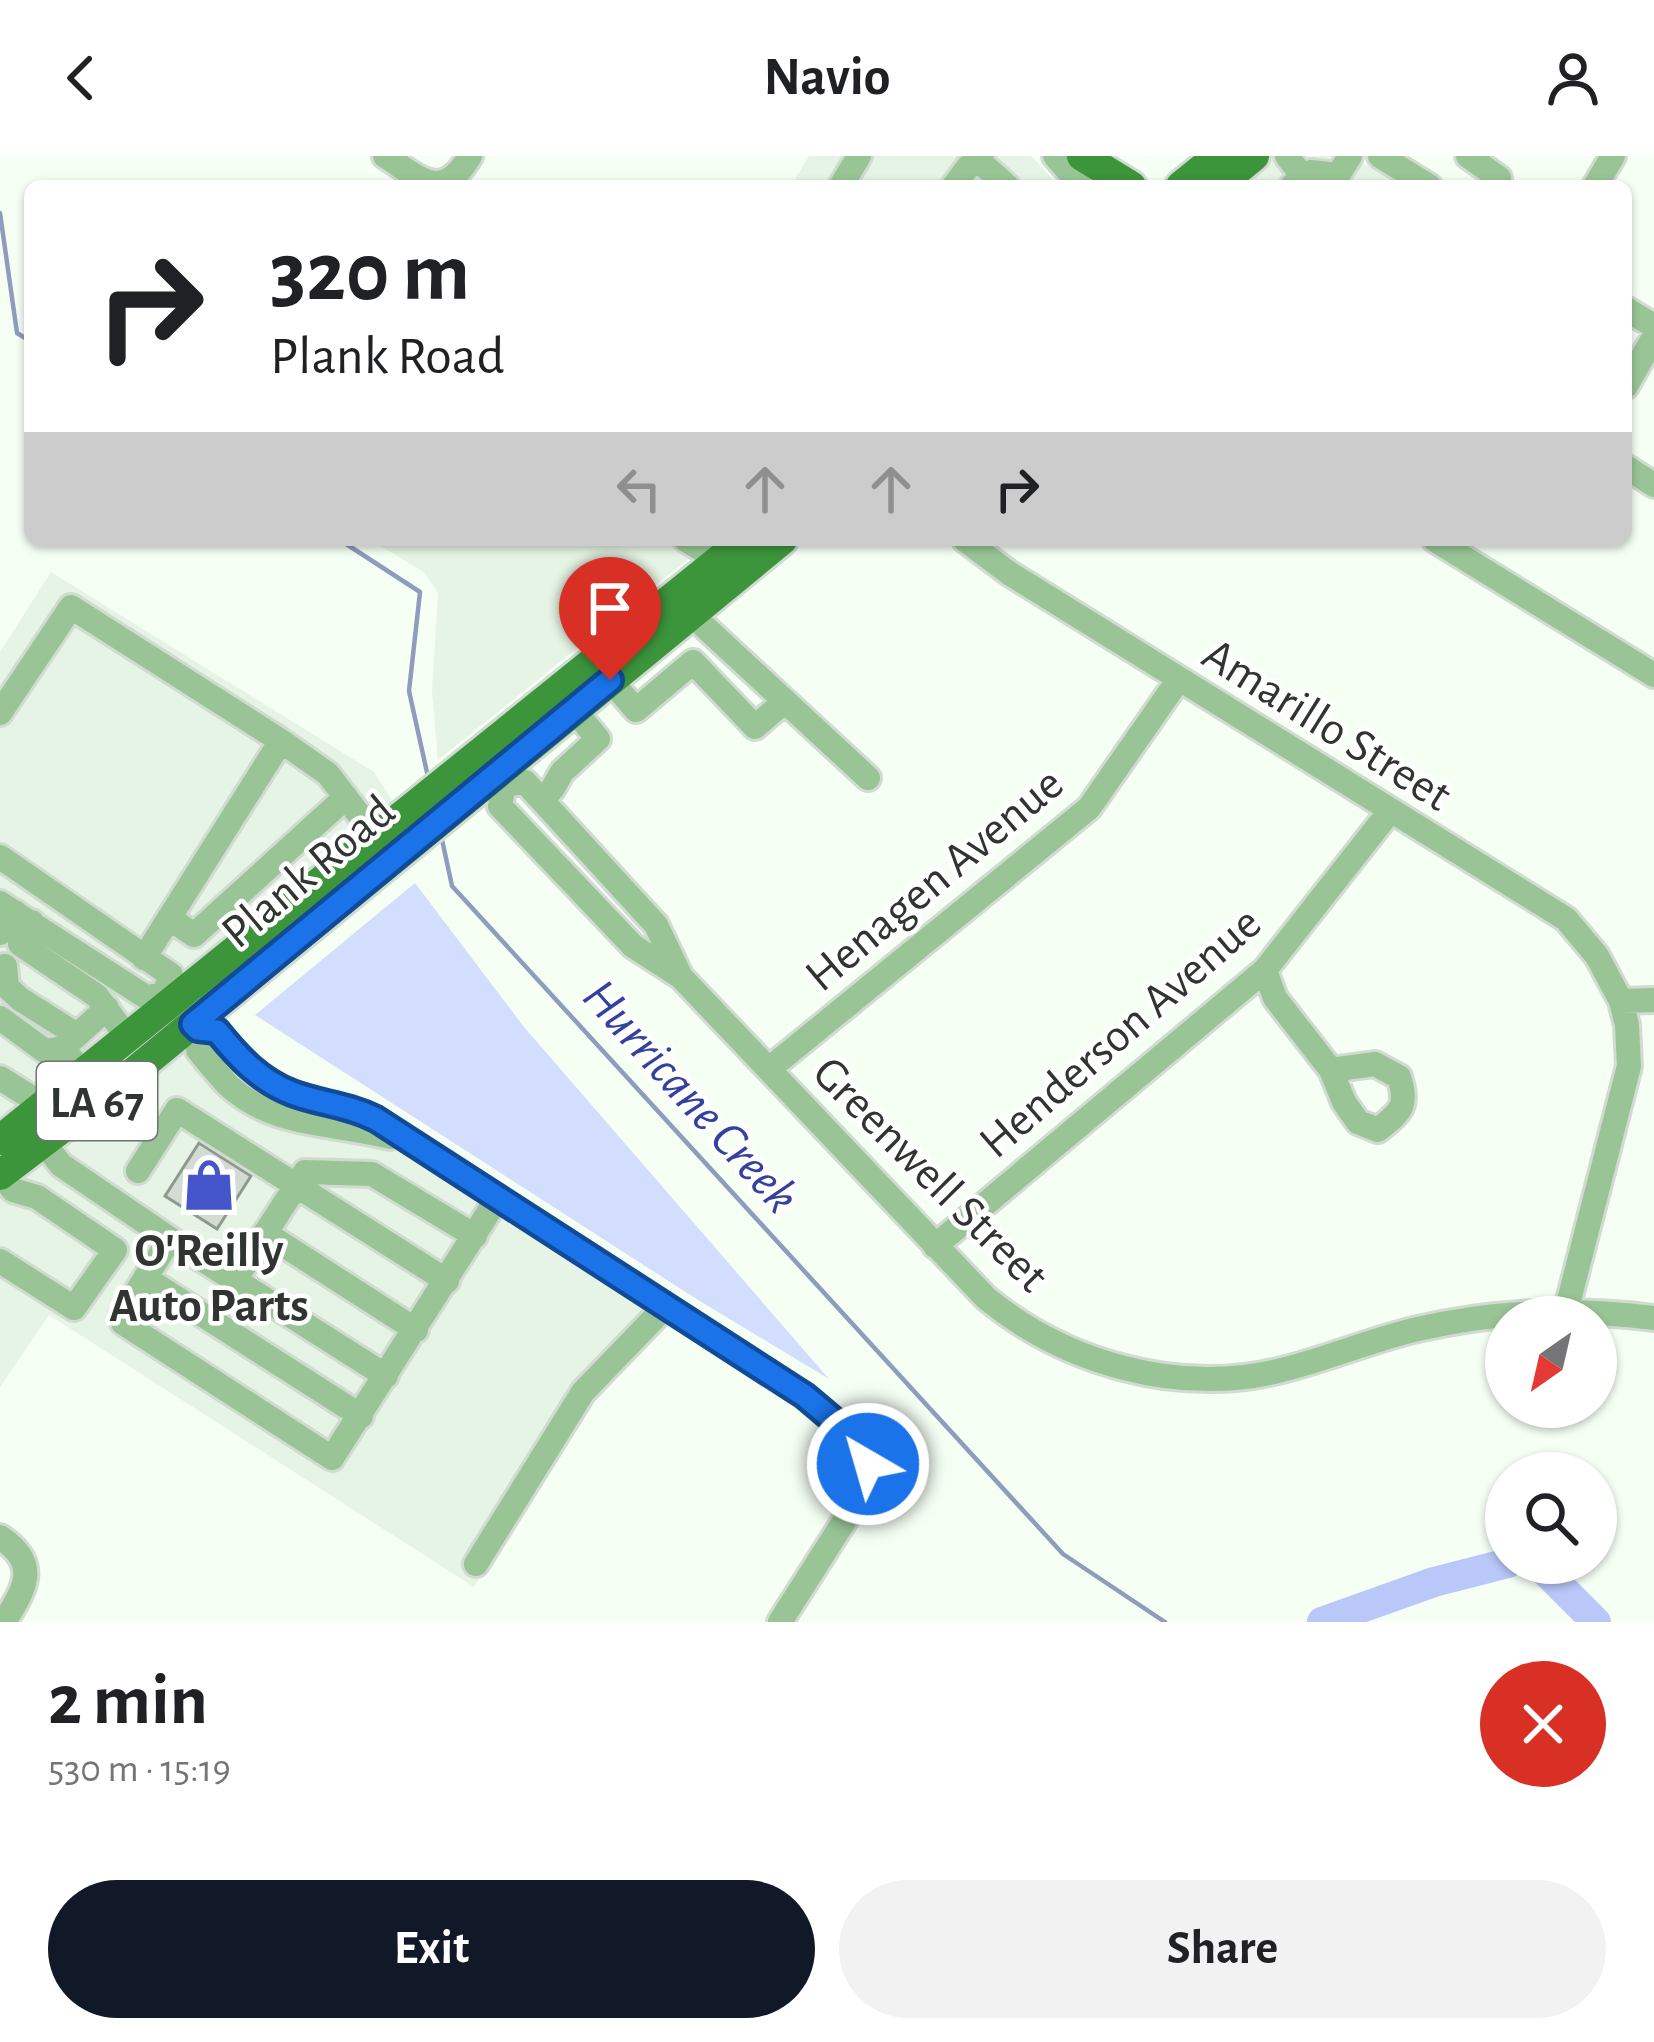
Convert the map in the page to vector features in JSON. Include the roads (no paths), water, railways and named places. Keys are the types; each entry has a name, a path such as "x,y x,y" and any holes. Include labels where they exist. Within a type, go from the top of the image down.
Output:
{"main road":[{"path":"1085,164 1118,180"},
{"path":"1202,180 1236,170"},
{"name":"Plank Road","path":"1,1175 107,1094 182,1012 393,834 451,792 492,770 652,645 719,560 736,546"},
{"name":"Plank Road","path":"492,770 682,605 773,546"},
{"name":"Plank Road","path":"0,1140 128,1037 182,1012"}],"street":[{"path":"386,156 423,180"},
{"path":"1055,156 1085,164"},
{"path":"1301,180 1311,172 1338,176 1350,156"},
{"path":"1380,156 1410,180"},
{"path":"1468,156 1501,174"},
{"path":"958,180 981,159"},
{"path":"1632,376 1654,337"},
{"path":"696,546 719,560"},
{"name":"Amarillo Street","path":"973,546 1009,573 1566,919 1597,956 1621,1001"},
{"path":"1445,546 1654,675"},
{"path":"682,605 868,778"},
{"path":"0,713 71,607 328,774 346,797 393,834"},
{"path":"652,645 679,674"},
{"path":"610,680 636,710 693,662 754,727 784,702"},
{"name":"Henagen Avenue","path":"769,1069 1089,808 1179,679"},
{"path":"542,800 562,772 605,734 573,709"},
{"path":"144,958 281,741"},
{"name":"Greenwell Street","path":"492,770 525,782 542,800 656,926 681,977"},
{"name":"Greenwell Street","path":"492,770 500,806 633,946 681,977 986,1298 1029,1329 1110,1364 1180,1377 1221,1378 1275,1372 1370,1341 1485,1318"},
{"path":"170,918 194,934 346,797"},
{"name":"Henderson Avenue","path":"935,1246 1265,970 1390,811"},
{"path":"0,857 171,975 182,1012"},
{"path":"13,923 217,1031 246,1065 269,1082 358,1110 816,1404 857,1440 867,1456 864,1490 780,1622"},
{"path":"13,923 3,970 7,987 70,1041 83,1073"},
{"path":"13,923 97,996 128,1037"},
{"path":"1265,970 1275,998 1331,1070"},
{"path":"1570,1296 1629,1066 1628,1025 1621,1001 1654,1000"},
{"path":"0,1018 45,1052 70,1041 107,1008"},
{"path":"0,1078 43,1106"},
{"path":"107,1094 119,1112 159,1136"},
{"path":"138,1171 176,1110 447,1281"},
{"path":"44,1142 61,1165 386,1376"},
{"path":"235,1280 305,1172 372,1174 475,1236"},
{"path":"0,1261 74,1308 115,1250 37,1197 13,1190 1,1175"},
{"path":"170,1239 122,1315 124,1323 328,1457 336,1456 497,1199"},
{"path":"266,1233 416,1330"},
{"path":"145,1278 361,1416"},
{"path":"476,1564 583,1393 665,1307"},
{"name":"Greenwell Street","path":"1617,1315 1654,1318"},
{"path":"0,1537 22,1557 27,1569 4,1622"}],"waterway":[{"name":"Hurricane Creek","path":"0,213 17,333 24,337"},
{"name":"Hurricane Creek","path":"349,546 420,592 409,691 428,777"},
{"name":"Hurricane Creek","path":"441,835 452,886 1063,1554 1165,1622"},
{"path":"1322,1622 1485,1569"},
{"path":"1558,1584 1596,1622"}],"place":[{"name":"O'Reilly Auto Parts","path":"209,1185"}]}
